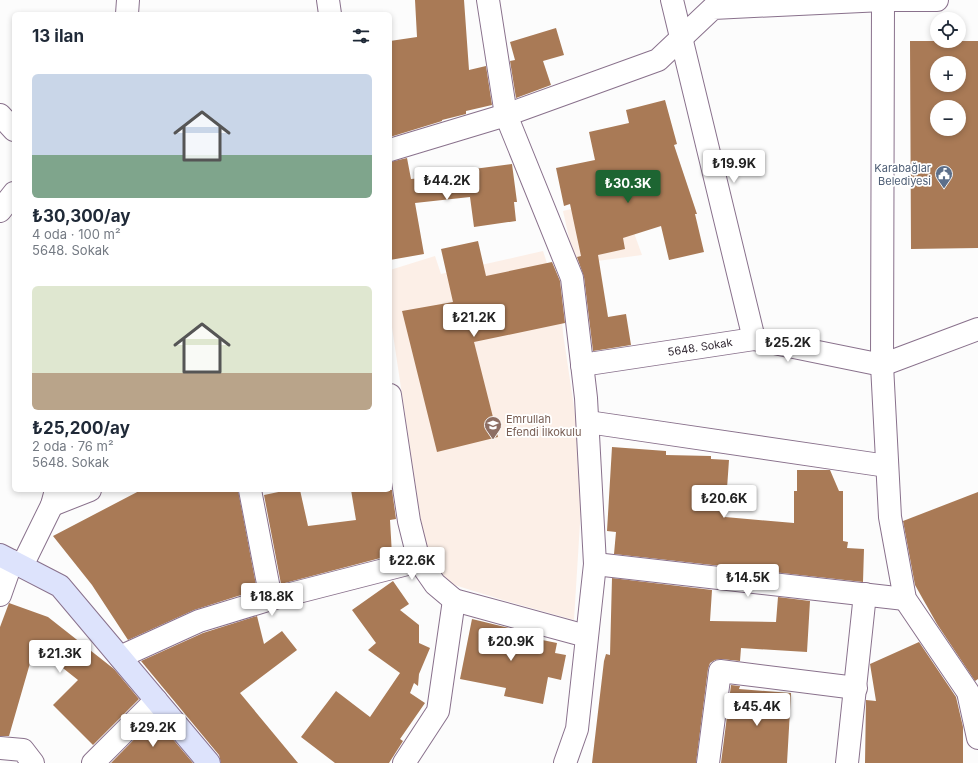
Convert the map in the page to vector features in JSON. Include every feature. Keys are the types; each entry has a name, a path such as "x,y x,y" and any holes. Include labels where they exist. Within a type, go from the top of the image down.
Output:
{"main road":[{"path":"11,561 60,586 209,763"}],"street":[{"path":"126,12 128,0"},
{"path":"328,0 330,12"},
{"path":"488,0 506,115 572,278 588,422 595,564 577,729 565,763"},
{"path":"672,0 754,339"},
{"path":"392,149 506,115 658,60 713,8 883,0 937,0"},
{"path":"883,0 882,365 890,517 905,599 973,690 978,738"},
{"path":"0,115 12,128"},
{"path":"0,211 12,196"},
{"path":"882,365 978,329"},
{"name":"5648. Sokak","path":"582,365 754,339 882,365"},
{"path":"392,422 394,448 419,561 435,584 454,600 586,636"},
{"path":"588,422 887,466"},
{"path":"0,594 11,561 54,498 81,492"},
{"path":"250,492 271,599"},
{"path":"120,657 199,622 271,599 419,561"},
{"path":"595,564 905,599"},
{"path":"847,763 865,594"},
{"path":"404,763 438,711 454,600"},
{"path":"708,763 720,671 856,688"},
{"path":"93,763 156,700"},
{"path":"0,748 23,750 33,763"}],"shaded area":[{"path":"621,197 642,255 575,264 563,211"},
{"name":"Emrullah Efendi İlkokulu","path":"543,251 561,306 563,333 578,434 581,507 574,620 448,583 424,543 392,327 392,269 435,256 441,274"}],"building":[{"path":"415,0 464,0 469,70 486,66 492,105 466,111 466,114 442,120 392,136 392,41 417,37"},
{"path":"556,28 564,55 543,61 551,85 516,98 510,61 515,60 510,42"},
{"name":"Karabağlar Belediyesi","path":"910,41 930,41 930,48 966,48 966,41 978,41 978,248 911,249"},
{"path":"665,100 677,144 674,145 697,214 695,214 704,252 669,260 661,226 623,238 625,249 598,255 608,317 626,314 631,345 593,351 584,277 577,257 581,256 570,204 564,206 556,168 595,160 589,132 629,123 626,110"},
{"path":"407,158 411,179 467,174 466,170 512,164 517,202 514,202 516,221 474,227 470,197 415,203 424,254 392,260 392,162"},
{"path":"478,241 486,276 552,262 560,281 565,323 474,342 498,437 437,452 402,311 453,302 441,249"},
{"path":"612,447 666,451 666,455 711,456 711,459 729,460 725,517 794,523 794,491 797,491 797,470 830,470 839,491 843,491 843,541 848,542 847,548 864,549 863,582 614,554 616,532 607,531"},
{"path":"392,490 396,519 390,520 392,555 281,584 264,495 278,492 300,492 308,526 356,520 351,492 392,492"},
{"path":"137,492 238,492 257,590 194,610 128,640 92,585 53,536"},
{"path":"978,492 978,679 975,681 937,624 915,585 903,521"},
{"path":"612,578 712,590 710,621 776,622 778,597 810,601 807,652 741,648 740,661 721,659 710,663 696,763 592,763 604,661 606,654 610,655"},
{"path":"393,581 409,604 400,610 419,625 419,643 430,648 419,674 418,686 414,683 410,693 425,703 400,739 403,741 389,763 335,763 301,737 336,691 370,717 400,673 368,650 376,643 352,610"},
{"path":"9,603 48,617 114,669 139,699 93,745 53,705 78,680 35,646 9,736 0,736 0,627"},
{"path":"257,616 264,644 282,631 297,650 240,693 298,763 221,763 219,755 141,661 203,633"},
{"path":"472,619 509,628 508,633 557,643 555,653 566,655 561,680 548,677 543,704 504,696 506,688 460,679"},
{"path":"919,642 956,697 963,727 963,763 865,763 866,700 876,701 870,664"},
{"path":"731,685 740,686 739,689 791,693 787,763 721,763"},
{"path":"155,718 193,763 111,763"}],"place":[{"name":"Karabağlar Belediyesi","path":"944,189"},
{"name":"Emrullah Efendi İlkokulu","path":"493,440"}]}
